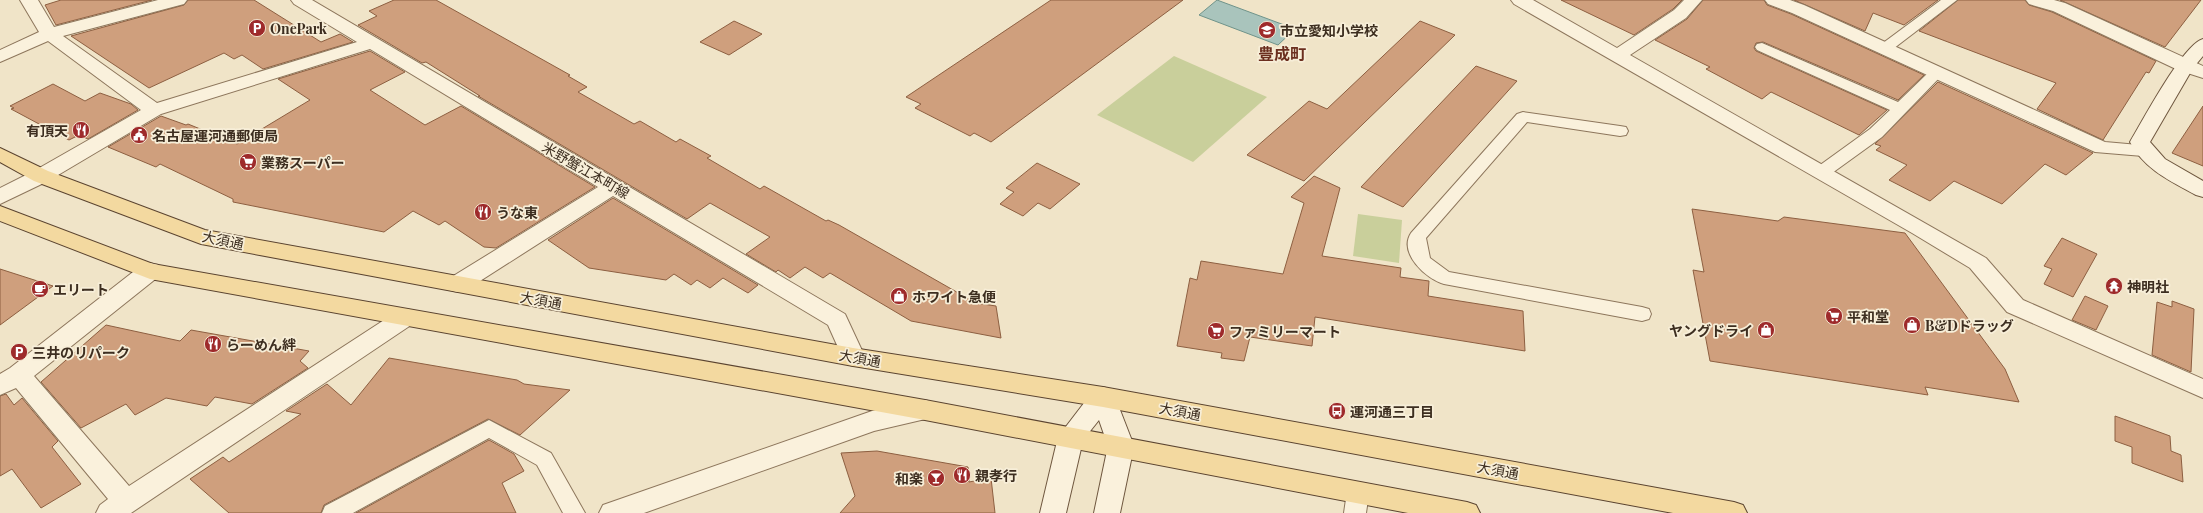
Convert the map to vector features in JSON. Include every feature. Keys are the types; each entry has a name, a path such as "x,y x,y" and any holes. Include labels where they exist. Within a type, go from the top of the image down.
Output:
{"main road":[{"name":"大須通","path":"0,154 41,176 201,237 853,357 1102,397 1734,513"},
{"path":"0,213 150,271 1121,446 1356,502 1467,513"}],"street":[{"path":"28,0 49,34 154,110"},
{"path":"0,57 49,34 178,0"},
{"path":"1520,0 1822,172 1978,263 2015,306 2203,389"},
{"path":"1618,55 1680,14 1693,0"},
{"path":"1774,0 1798,9 1884,50 2102,148 2143,150"},
{"path":"2035,0 2059,7 2185,66 2203,72"},
{"name":"米野蟹江本町線","path":"311,2 371,43 614,186 837,320 853,357"},
{"path":"0,197 41,176 154,110 371,43"},
{"path":"2203,44 2185,66 2140,142 2143,150 2154,161 2203,190"},
{"path":"458,284 614,186"},
{"path":"150,271 10,380 123,509 406,317"},
{"path":"1053,513 1071,437 1102,397"},
{"path":"1102,397 1121,446 1107,513"},
{"path":"612,513 872,422 925,410"}],"lane":[{"path":"1884,50 1950,0"},
{"path":"1762,47 1900,109"},
{"path":"1822,172 1876,133 1936,73"},
{"path":"1620,131 1523,117 1417,237 1418,252 1424,265 1444,278 1642,314"},
{"path":"333,513 490,428 544,459 574,513"}],"green space":[{"path":"1174,56 1267,97 1193,162 1097,115"},
{"path":"1358,214 1402,220 1399,263 1353,256"}],"water":[{"path":"1217,0 1295,29 1278,45 1199,15"}],"building":[{"path":"61,0 152,0 56,25 45,5"},
{"path":"188,0 254,0 321,42 340,34 353,42 263,69 242,55 234,59 224,53 149,88 71,36 184,5"},
{"path":"394,0 436,0 570,75 568,76 587,87 578,92 634,124 640,121 676,142 680,139 711,156 707,158 760,189 764,186 826,221 828,220 839,225 976,303 996,306 1001,338 911,321 830,273 823,278 805,267 790,278 778,270 776,272 746,254 770,237 710,203 687,219 478,96 480,96 426,62 422,63 358,25 377,16 369,11"},
{"path":"1051,0 1183,0 991,142 974,133 970,136 915,108 921,104 906,97"},
{"path":"1561,0 1682,0 1673,9 1634,35"},
{"path":"1703,0 1764,0 1767,5 1791,14 1924,75 1898,100 1763,42 1756,43 1754,48 1756,51 1887,110 1859,135 1771,92 1762,99 1706,69 1710,67 1655,40 1687,19"},
{"path":"1794,0 1938,0 1904,25 1873,13 1865,31"},
{"path":"1958,0 2025,0 2029,5 2052,12 2156,61 2149,73 2146,72 2103,140 2037,109 2056,83 1919,31"},
{"path":"2060,0 2201,0 2165,47"},
{"path":"734,21 762,34 729,55 700,42"},
{"path":"1420,21 1455,35 1304,181 1247,155 1309,101 1327,109"},
{"path":"370,51 405,72 370,90 425,125 461,106 595,187 496,248 484,247 445,221 439,225 413,211 384,232 233,202 233,199 160,164 156,167 108,147 161,116 186,125 188,124 237,144 310,100 278,79"},
{"path":"1476,66 1517,81 1403,207 1361,187"},
{"path":"1938,82 2093,153 2066,175 2045,164 2002,204 1954,181 1930,201 1889,180 1907,165 1876,150 1881,146 1875,144"},
{"path":"53,84 85,101 100,93 131,104 138,110 88,139 79,135 69,140 11,109 14,108 10,106"},
{"path":"2203,106 2203,166 2172,153"},
{"path":"1037,163 1080,184 1050,209 1038,203 1023,216 1000,204 1014,192 1006,188"},
{"path":"1314,176 1340,188 1322,256 1401,268 1400,277 1429,281 1428,296 1523,311 1525,351 1315,317 1312,346 1250,337 1244,361 1221,358 1222,353 1177,346 1190,278 1197,280 1201,261 1283,274 1304,203 1291,197"},
{"path":"613,198 758,285 748,293 723,278 710,288 697,280 691,285 674,274 666,280 589,268 548,240"},
{"name":"平和堂","path":"1692,209 1778,221 1784,217 1905,233 2005,369 2019,402 1925,387 1928,395 1710,361 1693,270 1704,272"},
{"path":"2062,238 2097,254 2073,297 2044,284 2052,269 2044,266"},
{"path":"0,269 53,286 0,325"},
{"path":"2085,296 2108,306 2096,330 2072,320"},
{"path":"2172,301 2194,309 2191,372 2152,355 2157,302 2172,307"},
{"path":"106,325 180,341 191,330 309,351 300,361 308,368 252,404 215,397 207,406 166,398 135,415 126,404 81,428 41,382"},
{"path":"389,358 517,380 524,384 570,390 520,435 488,419 324,505 321,513 229,513 190,479 223,457 229,462 301,414 286,411 327,384 351,405"},
{"path":"6,394 14,405 22,398 58,441 52,447 81,484 41,508 12,469 0,476 0,396"},
{"path":"2115,416 2170,436 2171,451 2181,455 2183,482 2132,463 2132,447 2115,441"},
{"path":"489,440 514,454 524,471 502,483 516,513 356,513"},
{"path":"877,451 968,467 969,482 991,478 995,513 840,513 855,496 841,453"}],"place":[{"name":"OnePark","path":"257,28"},
{"name":"市立愛知小学校","path":"1267,30"},
{"name":"有頂天","path":"81,130"},
{"name":"名古屋運河通郵便局","path":"139,135"},
{"name":"業務スーパー","path":"248,162"},
{"name":"うな東","path":"483,212"},
{"name":"神明社","path":"2114,286"},
{"name":"エリート","path":"40,289"},
{"name":"ホワイト急便","path":"899,296"},
{"name":"平和堂","path":"1834,316"},
{"name":"B&Dドラッグ","path":"1912,325"},
{"name":"ヤングドライ","path":"1766,330"},
{"name":"ファミリーマート","path":"1216,331"},
{"name":"らーめん絆","path":"213,344"},
{"name":"三井のリパーク","path":"19,352"},
{"name":"運河通三丁目","path":"1337,411"},
{"name":"親孝行","path":"962,475"},
{"name":"和楽","path":"936,478"}],"district":[{"name":"豊成町","path":"1282,53"}]}
